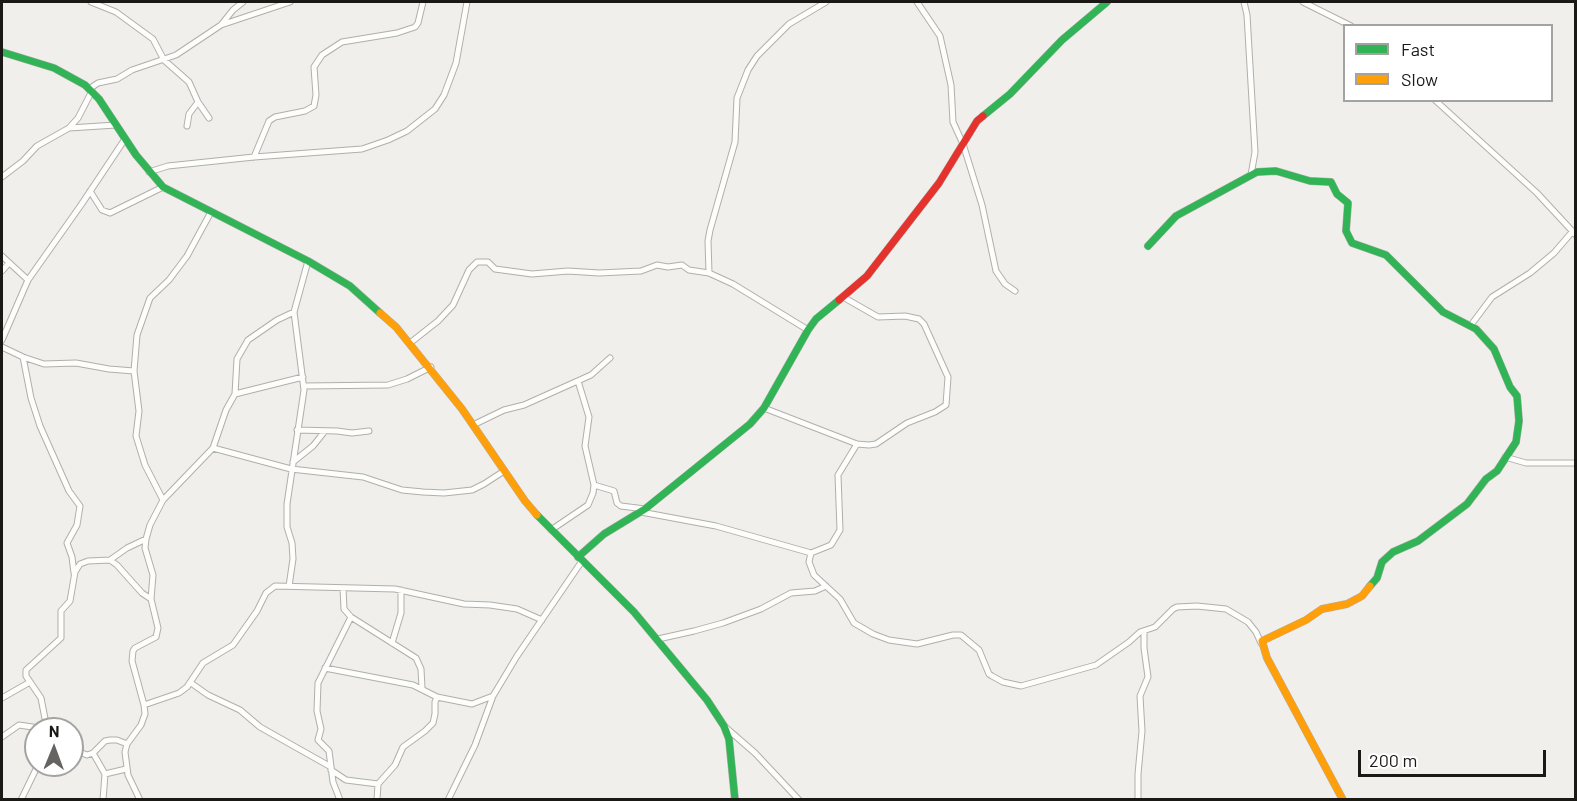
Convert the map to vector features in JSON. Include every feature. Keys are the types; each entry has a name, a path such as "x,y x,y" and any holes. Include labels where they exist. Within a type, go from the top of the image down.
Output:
{"street":[{"path":"91,2 116,12 153,39 164,60 189,82 198,102 209,118"},
{"path":"222,25 233,10 243,2"},
{"path":"2,177 37,146 69,128 78,118 91,90 98,83 117,79 132,70 164,60 183,51 222,25 290,2"},
{"path":"254,157 269,121 275,117 305,111 314,106 316,95 314,67 322,55 342,42 397,33 416,27 423,2"},
{"path":"149,172 168,166 362,149 388,140 422,121 435,109 444,95 453,73 467,2"},
{"path":"709,273 710,230 735,142 736,98 745,77 757,56 789,24 826,2"},
{"path":"917,2 940,36 951,85 953,122 963,144 982,205 996,271 1000,279 1015,291"},
{"path":"448,800 471,754 493,696 580,559 604,534 643,511 677,481 750,424 764,408 816,319 867,276 939,183 977,121 1010,93 1062,40 1107,2"},
{"path":"1244,2 1247,15 1255,152 1251,175"},
{"path":"1303,2 1347,24"},
{"path":"2,52 54,68 91,90 108,111 124,139 163,187 308,261 351,286 383,314 431,368 525,501 634,612 658,639 724,726 755,753 799,800"},
{"path":"187,126 190,112 198,102"},
{"path":"1437,102 1537,193 1574,234 1537,267 1491,297 1471,325"},
{"path":"69,128 116,125"},
{"path":"2,340 9,319 28,280 124,139"},
{"path":"1148,246 1176,216 1261,171 1276,171 1310,181 1333,184 1338,194 1348,203 1345,223 1352,243 1386,255 1443,312 1471,325 1494,348 1510,387 1517,396 1519,422 1516,440 1497,471 1486,479 1467,504 1418,541 1396,549 1383,561 1377,578 1362,596 1347,604 1322,609 1306,620 1266,637 1261,643"},
{"path":"90,192 102,210 110,213 163,187"},
{"path":"163,500 145,465 137,439 139,411 134,371 137,335 150,298 170,280 187,256 211,212"},
{"path":"2,256 28,280"},
{"path":"289,586 293,559 286,504 304,386 294,312 308,261"},
{"path":"411,343 438,321 453,304 469,270 477,262 488,262 495,269 532,274 568,271 599,273 641,271 657,265 668,267 681,265 693,271 709,273 748,292 808,330"},
{"path":"2,271 9,263"},
{"path":"764,408 857,444 876,444 908,423 946,405 948,377 920,319 905,316 878,317 843,297"},
{"path":"140,800 126,769 125,752 127,744 143,721 144,705 133,669 132,656 135,648 153,640 157,634 157,623 151,599 153,579 145,548 146,539 163,500 213,447 226,410 235,394 237,359 248,340 277,320 294,312"},
{"path":"2,315 9,319"},
{"path":"2,347 44,364 76,363 134,371"},
{"path":"23,357 31,398 40,426 69,491 81,509 77,525 67,543 74,578"},
{"path":"473,425 504,410 516,409 579,381 595,373 610,358"},
{"path":"304,386 388,385 431,368"},
{"path":"235,394 303,377"},
{"path":"552,530 588,505 593,493 594,485 585,446 589,417 579,381"},
{"path":"297,430 352,433 369,431"},
{"path":"293,462 313,446 325,431"},
{"path":"594,485 614,491 616,501 621,506 716,526 811,553 831,545 840,530 838,475 857,444"},
{"path":"213,447 291,469 363,477 402,490 444,493 472,489 504,471"},
{"path":"1505,457 1526,463 1575,464"},
{"path":"45,717 41,698 30,682 26,670 61,638 61,611 70,601 77,568 84,562 110,560 146,539"},
{"path":"811,553 810,568 814,575 840,599 854,623 889,640 906,644 961,635 979,650 989,674 1014,685 1026,685 1091,668 1144,631 1155,627 1177,607 1226,609 1248,622 1256,632 1288,699 1343,800"},
{"path":"110,560 142,593 151,599"},
{"path":"144,705 179,693 191,683 203,663 230,648 271,588 289,586 390,588 464,604 490,604 517,609 542,620"},
{"path":"658,639 694,632 723,623 761,609 791,593 815,591 826,586"},
{"path":"343,588 344,609 351,617 416,658 421,669 422,688"},
{"path":"392,642 401,613 401,590"},
{"path":"340,800 334,788 329,751 318,740 321,729 317,711 318,683 351,617"},
{"path":"1138,800 1142,731 1140,696 1148,677 1144,631"},
{"path":"325,668 390,680 422,688 437,697 472,704 493,696"},
{"path":"2,698 30,682"},
{"path":"191,683 240,710 264,729 331,768 346,780 378,784"},
{"path":"377,800 378,784 395,765 403,747 433,723 437,697"},
{"path":"2,737 19,725 24,726"},
{"path":"724,726 729,739 735,800"},
{"path":"84,753 93,753 105,741 117,740 127,744"},
{"path":"93,753 105,774 103,800"},
{"path":"105,774 126,769"},
{"path":"21,800 32,777"}],"traffic: fast":[{"path":"983,116 1010,94 1062,40 1107,2"},
{"path":"2,52 54,68 85,85 99,99 136,155 163,187 308,261 350,286 380,313"},
{"path":"1148,246 1176,216 1257,172 1276,171 1310,181 1331,182 1337,194 1348,203 1346,231 1352,243 1386,255 1443,312 1476,329 1494,349 1510,387 1517,396 1519,421 1516,442 1497,471 1486,479 1467,504 1418,541 1393,552 1382,562 1377,578 1370,586"},
{"path":"578,557 604,534 645,509 750,424 764,408 808,330 816,319 839,300"},
{"path":"537,515 634,612 707,700 724,726 729,739 735,800"}],"traffic: slow":[{"path":"380,313 396,327 462,409 537,515"},
{"path":"1343,800 1267,658 1262,641 1306,620 1322,609 1347,604 1362,596 1370,586"}],"traffic: jam":[{"path":"839,300 867,276 939,183 977,121 983,116"}]}
